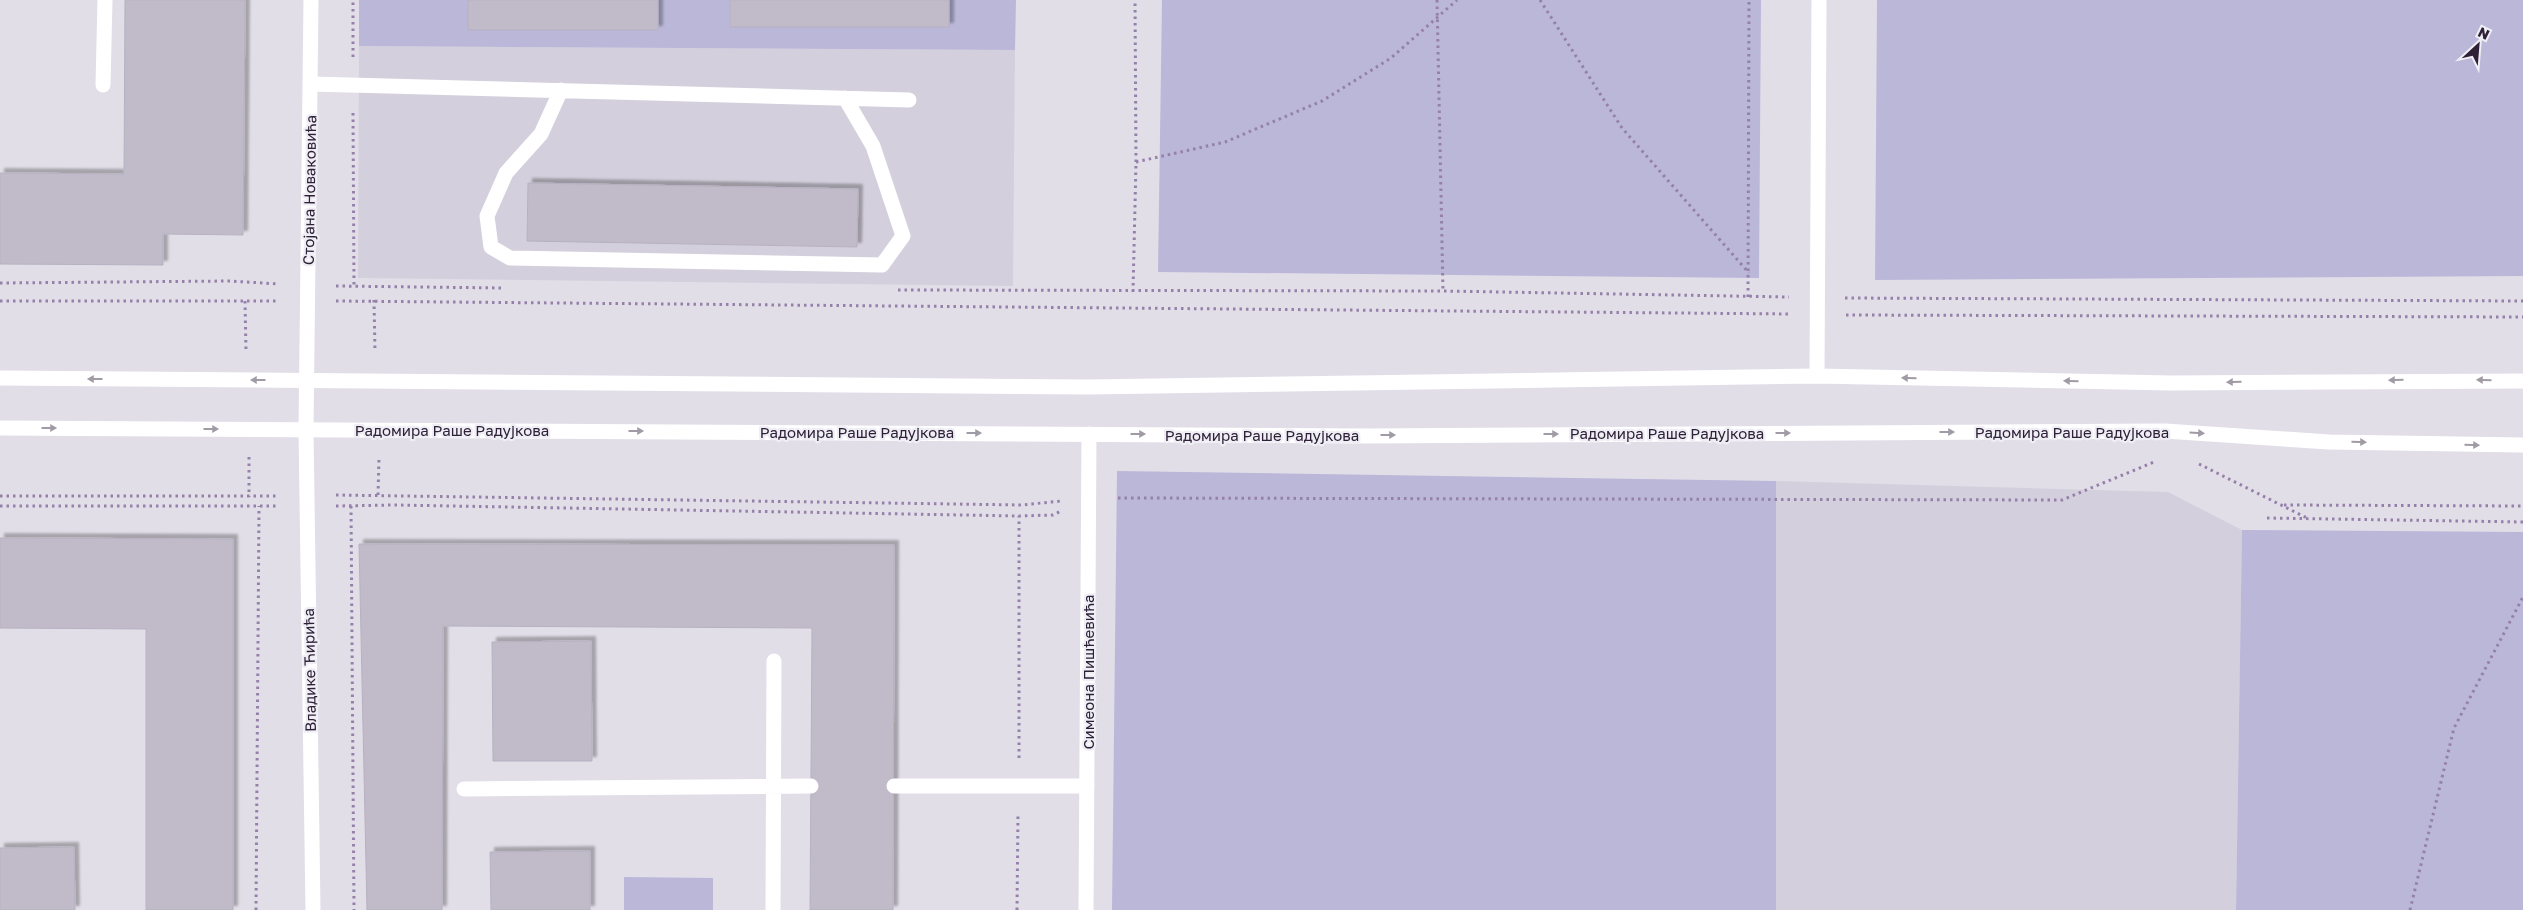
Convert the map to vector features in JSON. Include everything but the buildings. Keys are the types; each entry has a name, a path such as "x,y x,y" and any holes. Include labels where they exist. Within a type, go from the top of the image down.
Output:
{"street":[{"path":"103,85 105,0"},
{"name":"Стојана Новаковића","path":"306,430 311,0"},
{"path":"1817,376 1819,0"},
{"path":"311,84 909,100"},
{"path":"561,90 541,134 506,173 487,216 491,247 510,258 882,264 903,236 873,146 844,98"},
{"path":"0,378 1088,387 1817,376 2171,383 2523,381"},
{"name":"Радомира Раше Радујкова","path":"0,428 1370,436 2165,431 2329,442 2523,446"},
{"name":"Владике Ћирића","path":"306,430 313,910"},
{"name":"Симеона Пишћевића","path":"1086,910 1087,498 1089,434"},
{"path":"773,910 774,661"},
{"path":"464,789 811,786"},
{"path":"894,786 1087,786"}],"path":[{"path":"353,0 354,286"},
{"path":"1133,292 1136,162 1135,0"},
{"path":"1437,0 1443,291"},
{"path":"1136,162 1225,142 1322,102 1391,58 1436,21 1457,0"},
{"path":"1540,0 1622,128 1748,273"},
{"path":"1748,297 1749,0"},
{"path":"0,283 230,282 308,286 507,288"},
{"path":"895,290 1133,292 1443,291 1818,298 2523,301"},
{"path":"0,302 418,300 1818,314 2523,317"},
{"path":"0,496 1022,505 1087,498 2062,500 2158,460"},
{"path":"2193,461 2307,518"},
{"path":"0,506 259,506 307,500 351,506 1019,516 1053,515 1087,498"},
{"path":"2284,505 2523,506"},
{"path":"256,910 259,506"},
{"path":"351,506 354,910"},
{"path":"1017,910 1019,516"},
{"path":"2267,518 2523,522"},
{"path":"2410,910 2454,728 2523,598"}],"shaded area":[{"path":"359,0 1016,0 1015,50 359,46"},
{"path":"1162,0 1761,0 1759,278 1158,272"},
{"path":"1877,0 2523,0 2523,276 1875,280"},
{"path":"359,46 1015,50 1013,286 358,278"},
{"path":"1117,471 1776,481 1776,910 1112,910"},
{"path":"1776,481 2168,492 2242,530 2236,910 1776,910"},
{"path":"2242,530 2523,532 2523,910 2236,910"},
{"path":"624,877 713,878 713,910 624,910"}]}
